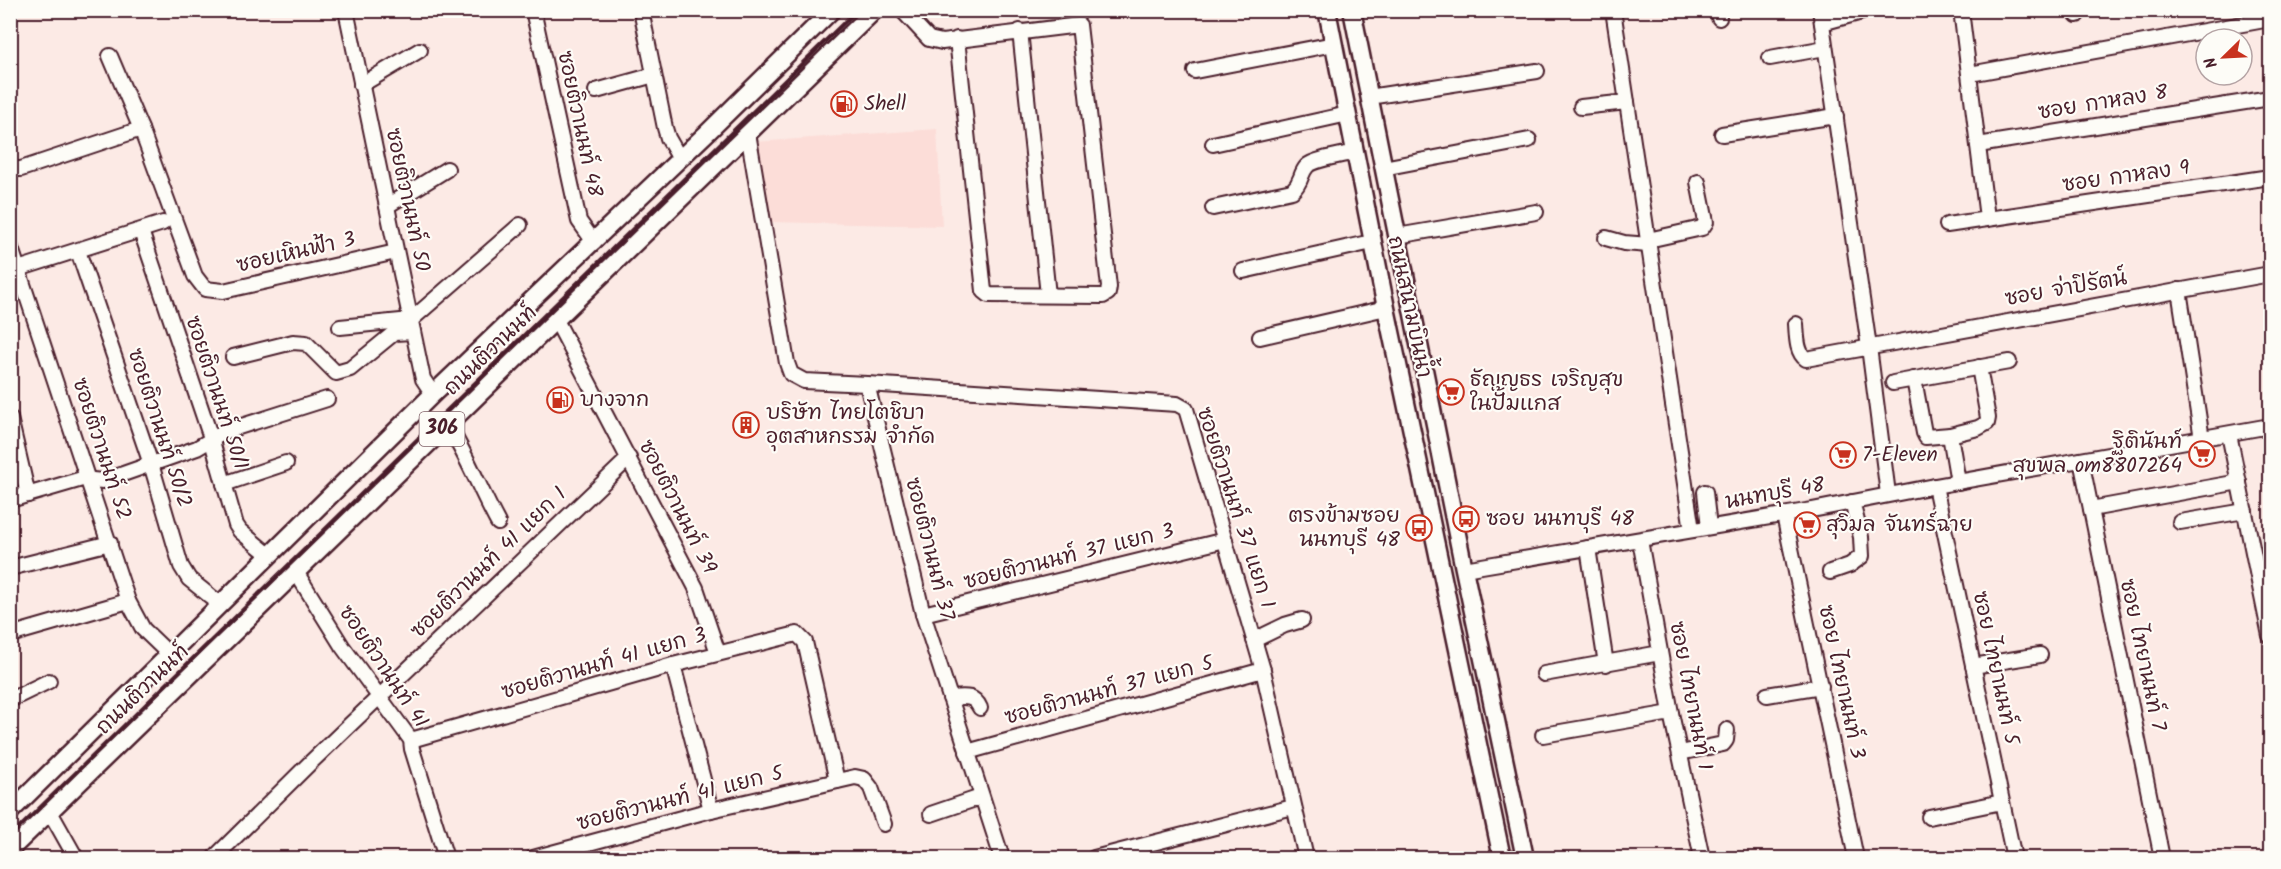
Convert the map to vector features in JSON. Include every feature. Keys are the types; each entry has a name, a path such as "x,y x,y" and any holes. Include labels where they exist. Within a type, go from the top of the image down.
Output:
{"main road":[{"name":"ถนนติวานนท์","path":"10,812 433,394 709,132 832,10"},
{"name":"ถนนติวานนท์","path":"10,850 875,10"},
{"name":"ถนนสนามบินน้ำ","path":"1327,10 1372,242 1502,858"},
{"name":"ถนนสนามบินน้ำ","path":"1352,10 1464,569 1525,858"},
{"path":"709,132 729,153"},
{"path":"1442,572 1464,569"}],"street":[{"name":"ซอยติวานนท์ 50","path":"346,10 423,379 433,394"},
{"name":"ซอยติวานนท์ 48","path":"533,10 579,221 594,242"},
{"path":"641,10 668,138 680,159"},
{"path":"902,10 929,39 942,42 957,39 1020,31 1079,25 1109,287 1108,293 1103,296 989,294 984,291 957,39"},
{"path":"1613,10 1692,530"},
{"path":"1961,10 1987,218"},
{"path":"1863,12 1821,17 1888,494"},
{"path":"1970,74 2271,19"},
{"path":"1020,31 1048,295"},
{"path":"1195,71 1334,44"},
{"path":"1770,58 1825,48"},
{"path":"362,85 420,51"},
{"path":"10,169 21,169 141,129 111,56"},
{"path":"1369,97 1537,71"},
{"path":"596,91 654,75"},
{"name":"ซอย กาหลง 8","path":"1978,145 2271,98"},
{"path":"1581,107 1627,102"},
{"path":"1213,144 1348,114"},
{"path":"1722,134 1836,116"},
{"name":"ซอยเหินฟ้า 3","path":"141,129 195,276 205,289 223,291 396,252"},
{"path":"748,133 787,363 791,374 804,381 867,384"},
{"path":"1383,168 1528,140"},
{"path":"1213,208 1292,191 1299,184 1301,176 1310,164 1355,152"},
{"path":"387,206 447,169"},
{"name":"ซอย กาหลง 9","path":"1947,225 2271,177"},
{"path":"1606,238 1624,243 1648,243 1702,228 1706,222 1698,182"},
{"path":"1397,236 1536,212"},
{"path":"18,269 162,223"},
{"path":"233,357 294,342 306,343 336,373 350,369 394,333 412,326 520,225"},
{"name":"ซอยติวานนท์ 50/1","path":"141,231 211,438 236,525 269,555"},
{"path":"1243,271 1372,242"},
{"name":"ซอยติวานนท์ 52","path":"10,244 128,601 143,629 170,655"},
{"name":"ซอยติวานนท์ 50/2","path":"78,251 151,464 181,566 189,579 220,604"},
{"name":"ซอย จ่าปิรัตน์","path":"1796,324 1799,350 1801,356 1806,359 2271,274"},
{"path":"2179,290 2202,439"},
{"path":"1260,337 1386,308"},
{"name":"ซอยติวานนท์ 39","path":"556,321 696,588 718,653"},
{"path":"340,327 412,326"},
{"path":"1893,383 2009,362"},
{"path":"1914,379 1922,428 1926,437 1950,435 1978,428 1987,423 1979,367"},
{"name":"ซอยติวานนท์ 37 แยก 1","path":"867,384 1182,405 1186,410 1263,670 1306,858"},
{"name":"ซอยติวานนท์ 37","path":"867,384 923,614 1002,858"},
{"path":"10,500 82,479 103,481 197,448 211,438 258,419 327,399"},
{"path":"10,418 28,495"},
{"path":"447,424 498,523"},
{"name":"นนทบุรี 48","path":"1464,569 1784,515 1888,494 2271,426"},
{"path":"2229,434 2271,636"},
{"path":"1950,435 1958,482"},
{"name":"ซอยติวานนท์ 41 แยก 1","path":"214,858 311,762 629,458"},
{"name":"ซอย ไทยานนท์ 7","path":"2081,460 2162,858"},
{"path":"224,484 286,463"},
{"path":"2091,508 2239,482"},
{"name":"ซอย ไทยานนท์ 5","path":"1935,486 2014,858"},
{"path":"1706,492 1709,527"},
{"path":"1830,572 1850,565 1862,556 1852,502"},
{"path":"2180,522 2245,511"},
{"name":"ซอย ไทยานนท์ 3","path":"1784,515 1856,858"},
{"name":"ซอยติวานนท์ 37 แยก 3","path":"923,614 1225,540"},
{"name":"ซอย ไทยานนท์ 1","path":"1640,540 1671,713 1702,858"},
{"path":"10,568 110,543"},
{"path":"1588,548 1606,664"},
{"name":"ซอยติวานนท์ 41","path":"296,572 342,646 411,740 446,858"},
{"path":"10,634 128,601"},
{"path":"1254,640 1285,625 1302,620"},
{"name":"ซอยติวานนท์ 41 แยก 3","path":"411,740 673,665 797,634 805,642 837,781"},
{"path":"1544,674 1660,654"},
{"path":"1973,666 2040,655"},
{"path":"673,665 711,810"},
{"name":"ซอยติวานนท์ 37 แยก 5","path":"967,752 1263,670"},
{"path":"10,699 49,681"},
{"path":"1767,695 1821,686"},
{"path":"950,698 972,698 977,700 980,708"},
{"path":"1543,735 1671,713"},
{"path":"1680,753 1724,744 1727,730"},
{"name":"ซอยติวานนท์ 41 แยก 5","path":"533,858 711,810 855,777 864,779 871,788 884,824"},
{"path":"931,814 981,797"},
{"path":"1929,817 2002,802"},
{"path":"1094,858 1293,807"},
{"path":"49,810 76,858"}],"shaded area":[{"path":"937,129 942,226 769,222 755,142"}],"railway":[{"path":"10,837 857,10"}],"place":[{"name":"Shell","path":"844,104"},
{"name":"ธัญญธร เจริญสุข ในปั้มแกส","path":"1451,392"},
{"name":"บางจาก","path":"560,400"},
{"name":"บริษัท ไทยโตชิบา อุตสาหกรรม จำกัด","path":"746,425"},
{"name":"ฐิตินันท์ สุขพล om8807264","path":"2202,454"},
{"name":"7-Eleven","path":"1843,455"},
{"name":"ซอย นนทบุรี 48","path":"1466,519"},
{"name":"สุวิมล จันทร์ฉาย","path":"1807,525"},
{"name":"ตรงข้ามซอย นนทบุรี 48","path":"1419,528"}]}
